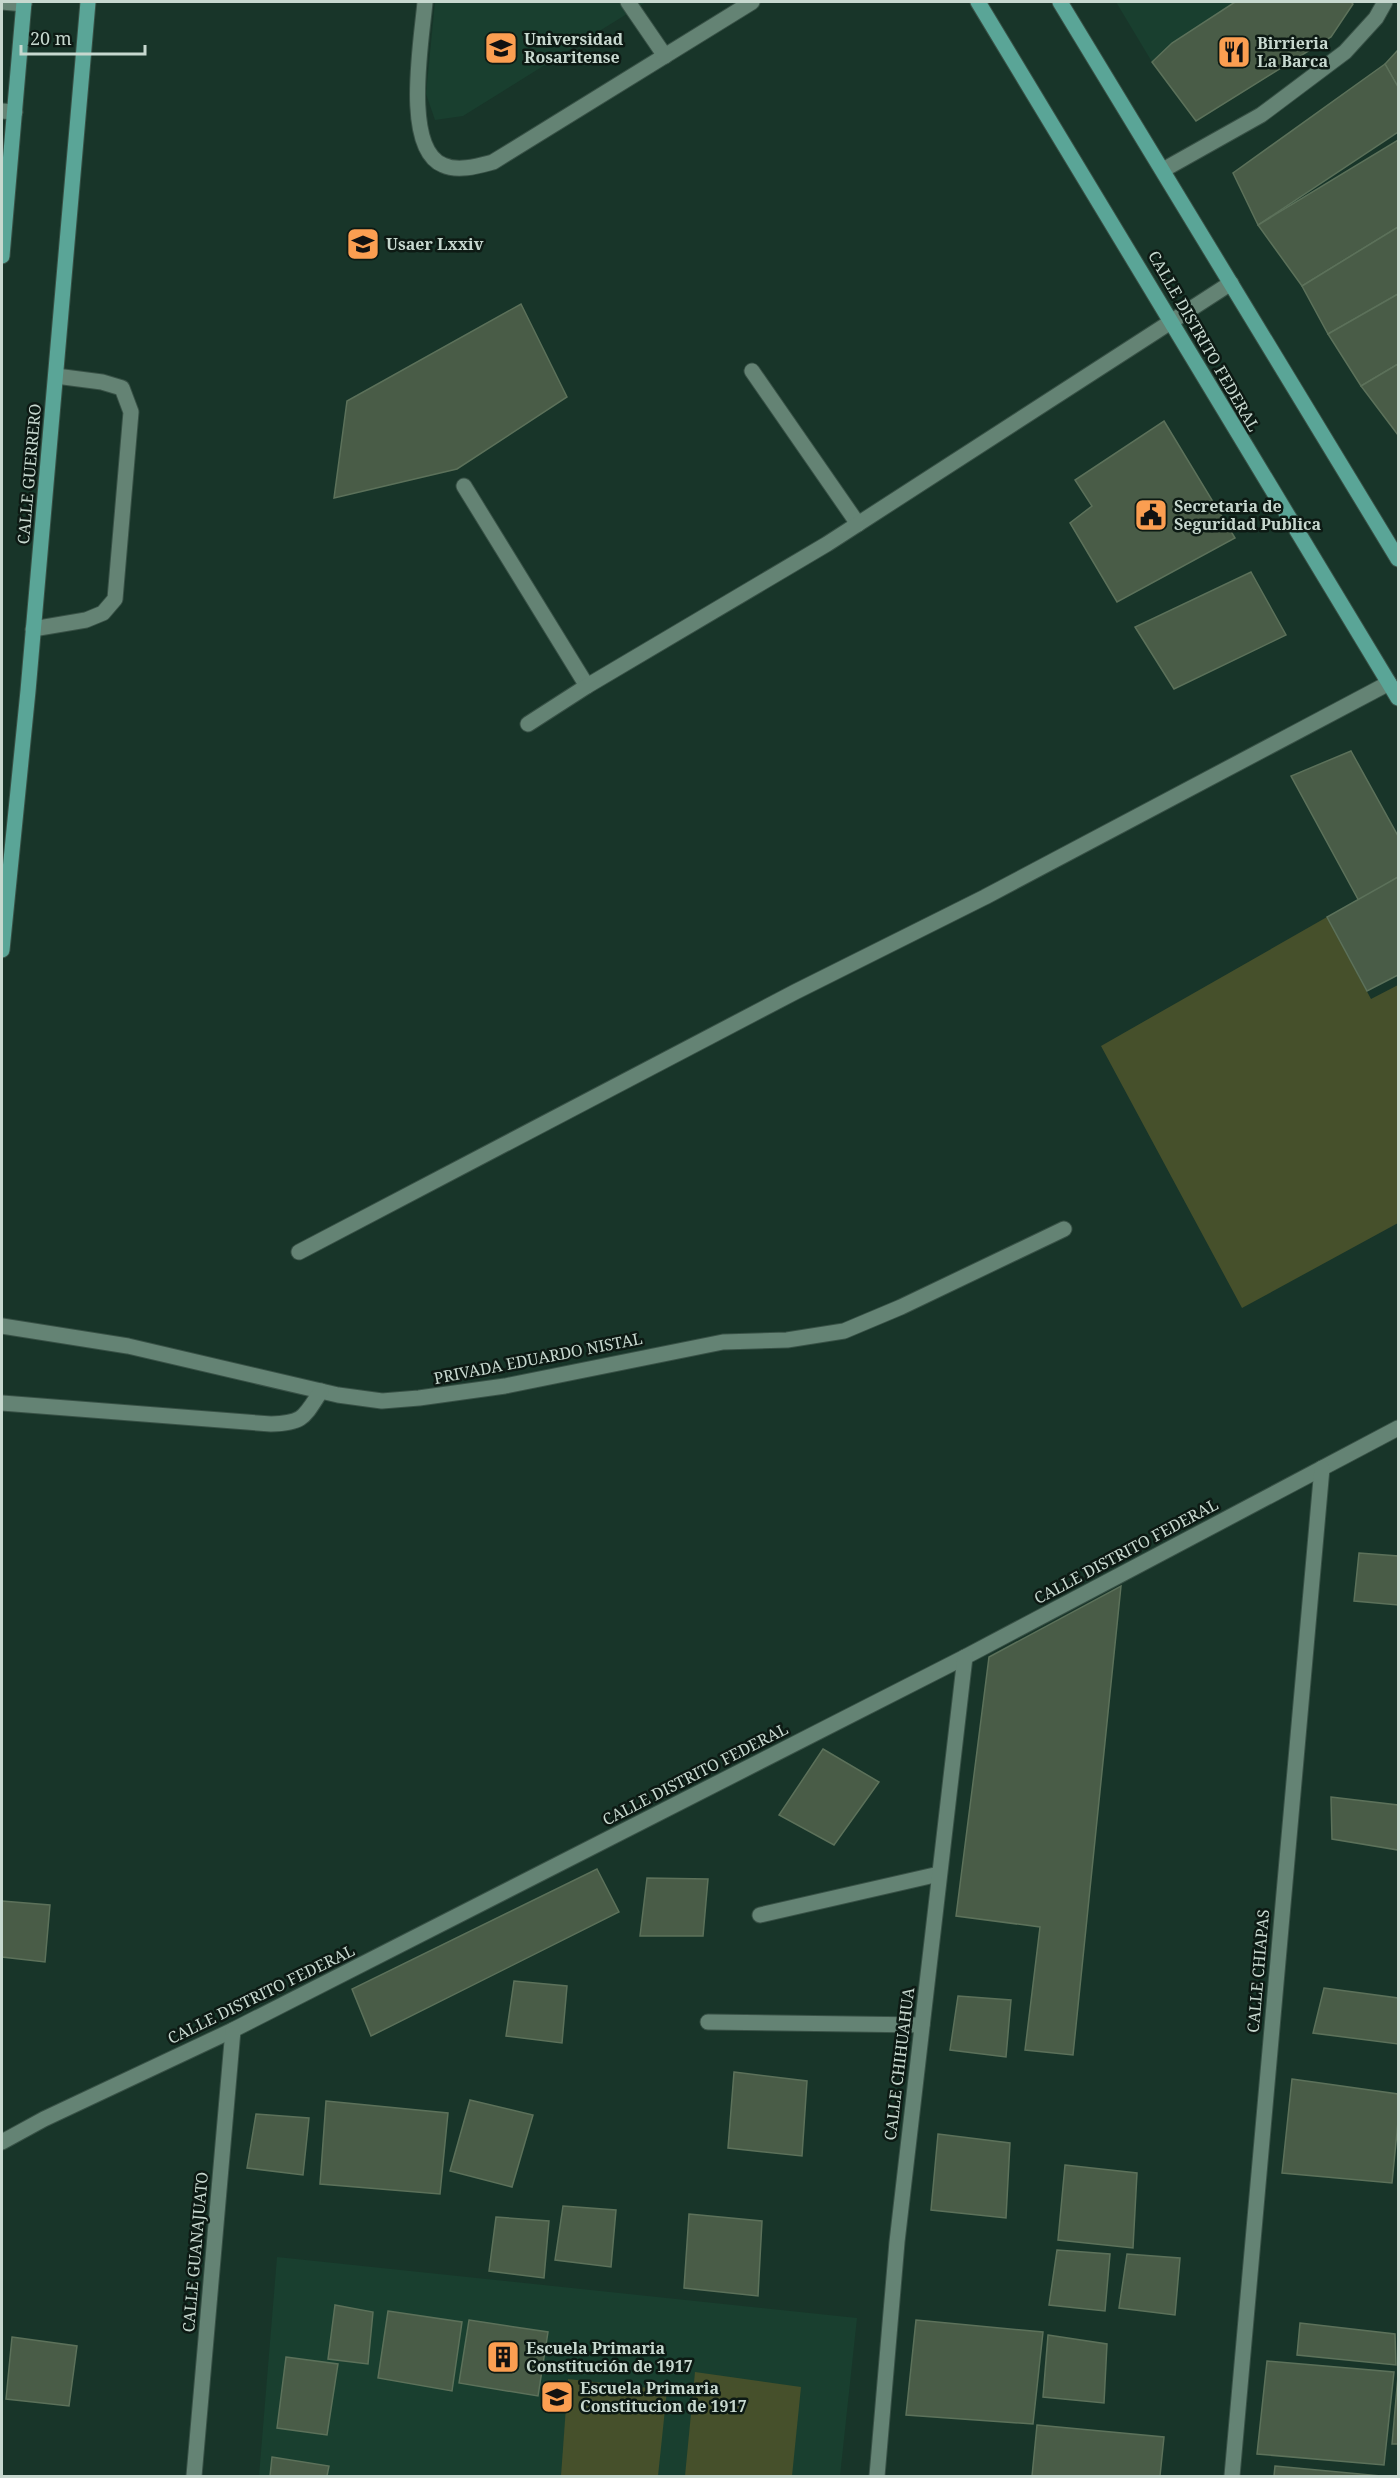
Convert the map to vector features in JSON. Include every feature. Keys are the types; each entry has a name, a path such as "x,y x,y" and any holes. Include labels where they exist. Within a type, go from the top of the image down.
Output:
{"main road":[{"name":"CALLE GUERRERO","path":"2,950 56,376 88,2"},
{"name":"CALLE DISTRITO FEDERAL","path":"978,2 1398,698"},
{"path":"1060,2 1231,284 1394,543 1398,559"},
{"path":"2,256 8,111 24,3"}],"street":[{"path":"2,2 24,3"},
{"path":"426,2 418,116 423,143 431,157 444,166 466,168 493,162 752,2"},
{"path":"628,2 665,56"},
{"path":"1163,170 1261,115 1345,52 1376,18 1384,2"},
{"path":"528,724 586,686 858,524 1231,284"},
{"path":"752,371 858,524"},
{"path":"33,629 86,620 103,613 115,599 131,412 122,388 102,382 56,376"},
{"path":"464,486 586,686"},
{"path":"299,1252 774,1003 985,897 1389,683"},
{"name":"PRIVADA EDUARDO NISTAL","path":"2,1326 128,1346 321,1391 382,1401 455,1394 723,1342 787,1340 844,1331 902,1307 1064,1229"},
{"path":"2,1403 292,1424 304,1416 321,1391"},
{"name":"CALLE DISTRITO FEDERAL","path":"2,2142 44,2119 233,2030 964,1657 1398,1428"},
{"name":"CALLE CHIAPAS","path":"1232,2476 1322,1468"},
{"name":"CALLE CHIHUAHUA","path":"876,2476 897,2242 964,1657"},
{"path":"760,1916 939,1874"},
{"path":"708,2022 922,2025"},
{"name":"CALLE GUANAJUATO","path":"194,2476 233,2030"}],"shaded area":[{"name":"Universidad Rosaritense","path":"435,2 646,2 463,116 435,120 426,94"},
{"path":"1116,2 1244,2 1152,62"},
{"path":"1327,917 1371,999 1398,985 1398,1223 1242,1308 1101,1046"},
{"name":"Escuela Primaria Constitucion de 1917","path":"277,2257 857,2318 840,2476 259,2476"},
{"path":"695,2372 801,2387 792,2476 685,2476"},
{"path":"568,2379 667,2390 658,2476 561,2476"}],"building":[{"name":"Birrieria La Barca","path":"1235,2 1351,2 1353,4 1331,37 1196,121 1152,62 1172,43"},
{"path":"1398,50 1398,87 1385,64"},
{"path":"1385,64 1398,87 1398,132 1258,225 1233,173"},
{"path":"1398,140 1398,227 1302,286 1258,225"},
{"path":"1398,227 1398,294 1328,334 1302,286"},
{"path":"1398,294 1398,364 1361,386 1328,334"},
{"path":"521,304 567,397 457,469 334,498 347,401"},
{"path":"1398,364 1398,435 1361,386"},
{"name":"Secretaria de Seguridad Publica","path":"1164,421 1235,538 1117,602 1070,523 1092,506 1075,480"},
{"path":"1251,572 1286,635 1174,689 1135,627"},
{"path":"1351,751 1398,836 1398,877 1359,901 1291,776"},
{"path":"1398,877 1398,975 1367,991 1327,917"},
{"path":"1359,1553 1398,1556 1398,1605 1354,1601"},
{"path":"1121,1586 1073,2055 1025,2050 1040,1927 956,1916 989,1657"},
{"path":"823,1749 879,1782 834,1845 779,1815"},
{"path":"1331,1797 1398,1805 1398,1850 1332,1839"},
{"path":"597,1869 619,1912 371,2036 352,1989"},
{"path":"647,1878 708,1879 703,1936 640,1936"},
{"path":"2,1901 50,1905 45,1962 2,1957"},
{"path":"514,1981 567,1986 562,2043 506,2036"},
{"path":"1324,1988 1398,1998 1398,2044 1313,2033"},
{"path":"958,1996 1011,2000 1006,2057 950,2050"},
{"path":"734,2072 807,2081 802,2156 728,2148"},
{"path":"1292,2079 1398,2094 1398,2122 1392,2183 1282,2173"},
{"path":"470,2100 533,2115 512,2187 450,2171"},
{"path":"326,2101 448,2113 440,2194 320,2184"},
{"path":"256,2114 309,2118 303,2175 247,2168"},
{"path":"938,2134 1010,2143 1006,2218 931,2210"},
{"path":"1065,2165 1137,2173 1133,2248 1058,2240"},
{"path":"563,2206 616,2210 611,2267 555,2260"},
{"path":"689,2214 762,2221 758,2296 684,2288"},
{"path":"496,2217 549,2221 544,2278 489,2271"},
{"path":"1057,2250 1110,2254 1105,2311 1049,2305"},
{"path":"1127,2254 1180,2258 1175,2315 1119,2308"},
{"path":"335,2305 373,2312 368,2364 328,2359"},
{"path":"388,2311 462,2322 452,2391 378,2378"},
{"name":"Escuela Primaria Constitución de 1917","path":"469,2320 548,2332 538,2396 459,2383"},
{"path":"916,2320 1043,2332 1033,2424 906,2415"},
{"path":"1300,2323 1395,2334 1396,2365 1297,2355"},
{"path":"1048,2335 1107,2344 1104,2403 1043,2397"},
{"path":"12,2337 77,2346 69,2406 6,2399"},
{"path":"286,2357 338,2364 327,2435 277,2428"},
{"path":"1267,2361 1394,2372 1384,2465 1257,2454"},
{"path":"1398,2376 1398,2444 1392,2444"},
{"path":"1037,2425 1164,2437 1160,2476 1032,2476"},
{"path":"272,2457 329,2466 327,2476 270,2476"},
{"path":"1275,2466 1381,2476 1274,2476"}],"place":[{"name":"Universidad Rosaritense","path":"501,48"},
{"name":"Birrieria La Barca","path":"1234,52"},
{"name":"Usaer Lxxiv","path":"363,244"},
{"name":"Secretaria de Seguridad Publica","path":"1151,515"},
{"name":"Escuela Primaria Constitución de 1917","path":"503,2357"},
{"name":"Escuela Primaria Constitucion de 1917","path":"557,2397"}]}
